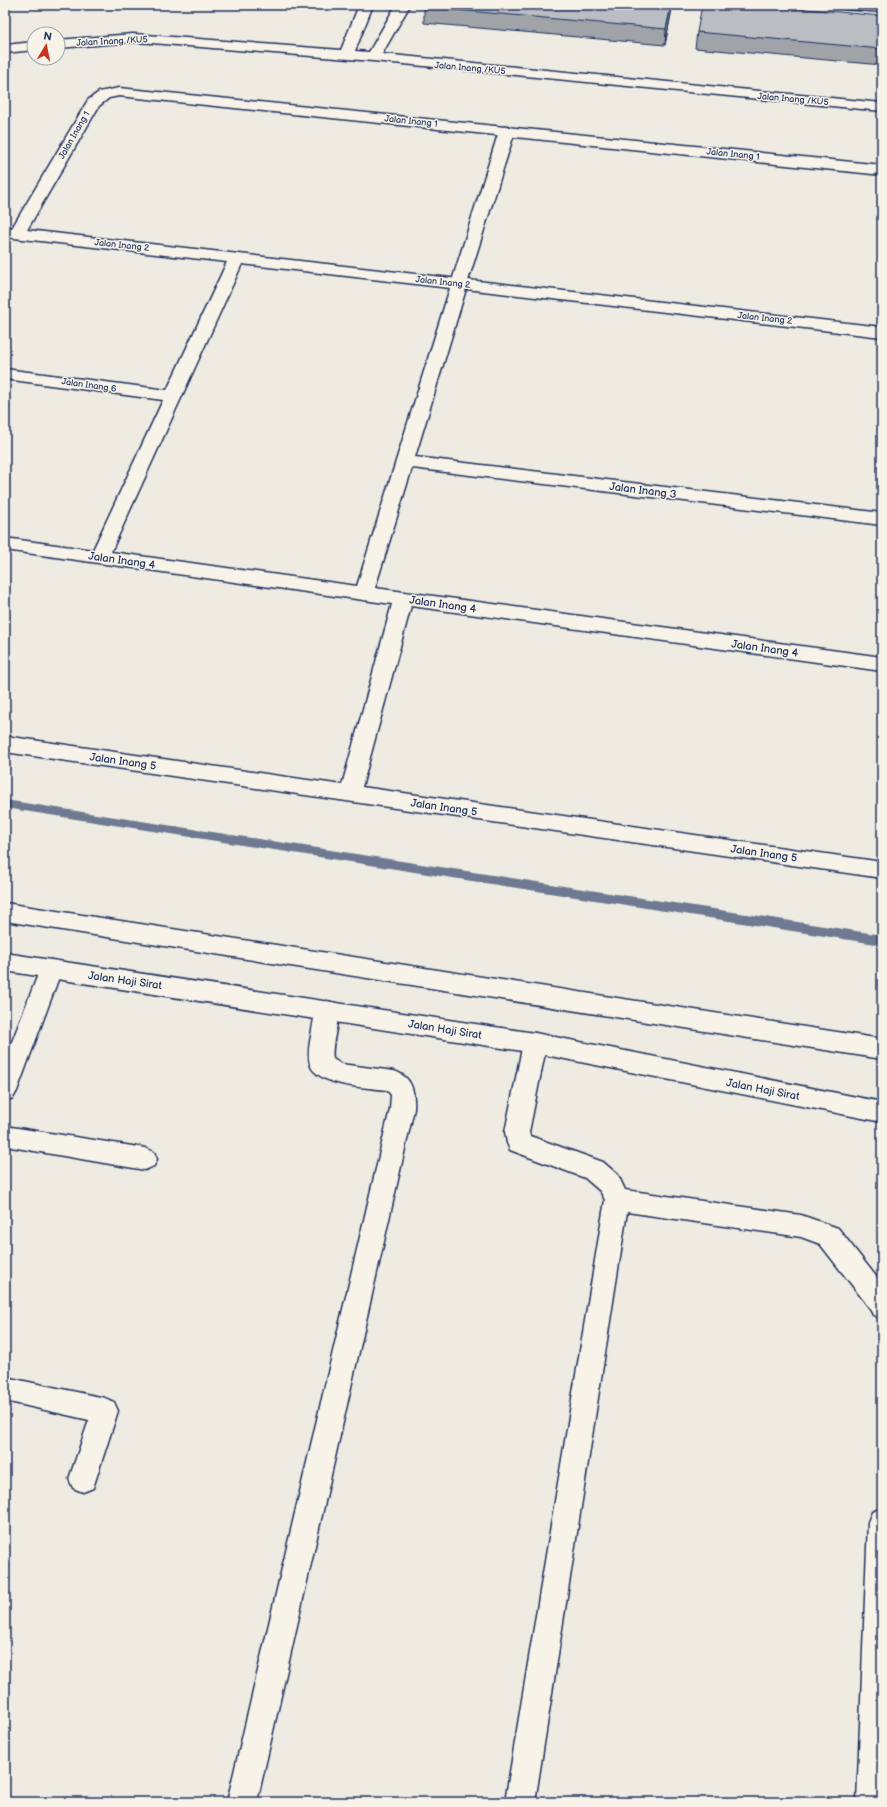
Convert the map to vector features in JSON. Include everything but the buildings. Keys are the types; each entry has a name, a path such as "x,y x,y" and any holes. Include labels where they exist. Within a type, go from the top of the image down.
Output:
{"street":[{"path":"346,55 366,5"},
{"path":"373,57 403,5"},
{"path":"846,5 882,8"},
{"name":"Jalan Inang /KU5","path":"66,43 133,38 152,39 373,57 882,107"},
{"path":"5,49 26,47"},
{"name":"Jalan Inang 1","path":"11,233 93,103 104,95 119,92 882,170"},
{"path":"364,593 459,284 508,131"},
{"name":"Jalan Inang 2","path":"11,233 882,332"},
{"path":"99,557 237,258"},
{"name":"Jalan Inang 6","path":"5,374 173,396"},
{"name":"Jalan Inang 3","path":"404,461 882,520"},
{"name":"Jalan Inang 4","path":"5,544 882,664"},
{"path":"350,794 403,599"},
{"name":"Jalan Inang 5","path":"5,744 882,870"},
{"path":"5,912 882,1049"},
{"name":"Jalan Haji Sirat","path":"5,962 535,1043 882,1112"},
{"path":"5,1092 51,969"},
{"path":"242,1802 402,1109 403,1093 394,1081 336,1073 322,1064 320,1050 327,1010"},
{"path":"520,1802 617,1200 609,1183 594,1170 519,1143 516,1132 535,1043"},
{"path":"5,1136 145,1159"},
{"path":"617,1200 801,1226 829,1236 880,1301 882,1307"},
{"path":"5,1389 105,1411 83,1479"},
{"path":"872,1802 882,1522"}],"waterway":[{"path":"5,804 882,940"}]}
